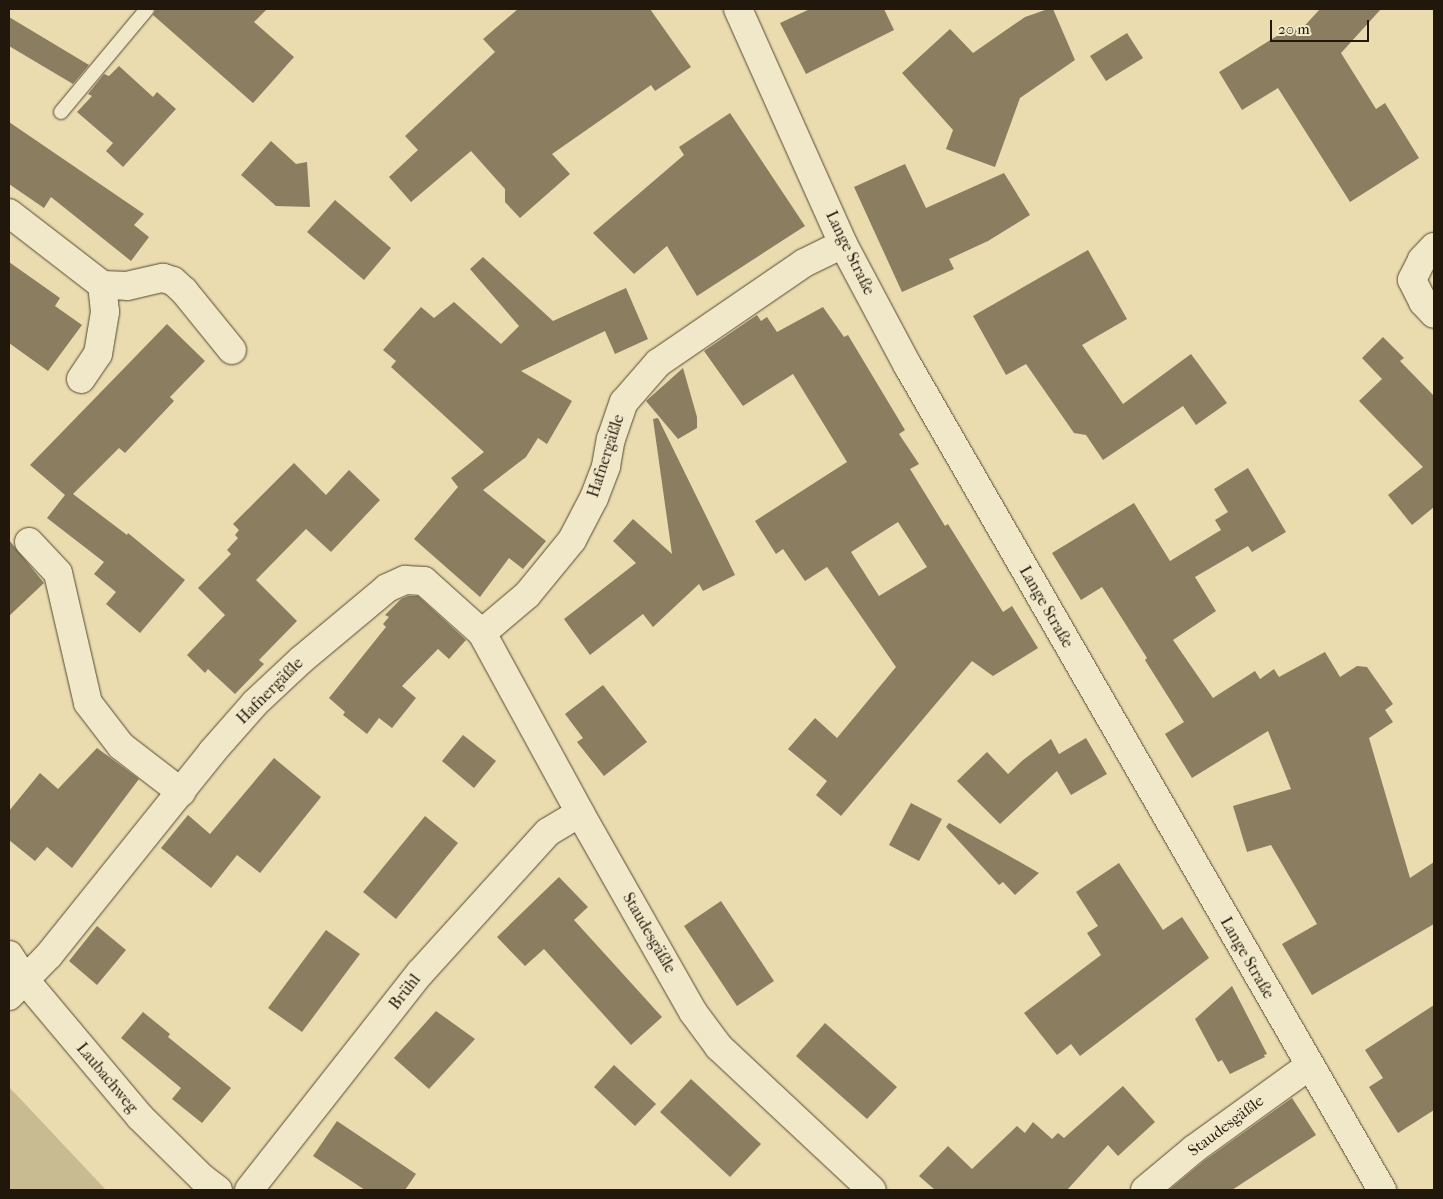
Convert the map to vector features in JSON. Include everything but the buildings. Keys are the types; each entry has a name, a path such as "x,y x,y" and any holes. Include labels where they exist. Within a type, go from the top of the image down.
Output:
{"street":[{"name":"Lange Straße","path":"738,9 844,244 908,366 1382,1190"},
{"path":"9,213 102,284 127,286 163,278 173,282 184,290 232,350"},
{"name":"Hafnergäßle","path":"17,988 49,955 212,752 255,703 301,660 387,588 405,580 424,581 482,633 527,595 572,540 594,498 606,466 611,439 624,402 658,362 804,263 844,244"},
{"path":"1434,247 1422,260 1412,280 1423,302 1434,314"},
{"path":"81,379 98,354 106,312 102,284"},
{"path":"29,542 58,573 88,703 121,746 181,792"},
{"name":"Staudesgäßle","path":"482,633 580,813 693,1012 719,1047 872,1190"},
{"name":"Brühl","path":"249,1190 420,973 548,832 580,813"},
{"name":"Laubachweg","path":"9,955 17,988 140,1117 202,1178 218,1190"},
{"name":"Staudesgäßle","path":"1145,1190 1194,1149 1309,1066"}],"lane":[{"path":"61,112 147,9"}],"shaded area":[{"path":"9,1087 28,1107 106,1190 9,1190"}]}
